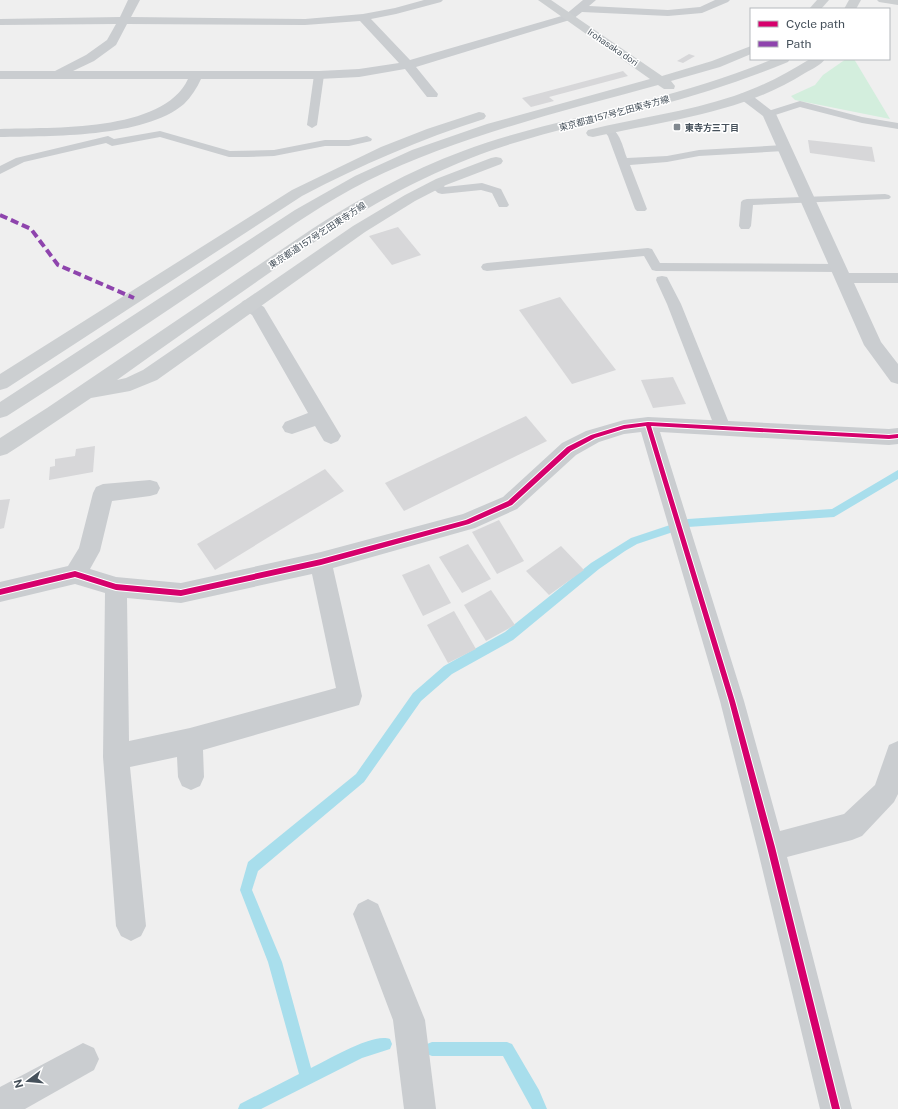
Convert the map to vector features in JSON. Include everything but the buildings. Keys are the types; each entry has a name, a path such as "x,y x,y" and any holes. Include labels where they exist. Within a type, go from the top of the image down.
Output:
{"main road":[{"name":"Irohasaka dori","path":"544,0 681,95"},
{"path":"817,8 823,0"},
{"path":"883,0 898,2"},
{"name":"東京都道157号乞田東寺方線","path":"0,411 323,200 380,170 410,156 481,130 716,64 750,50"},
{"name":"東京都道157号乞田東寺方線","path":"0,448 85,392 340,217 396,185 455,159 497,145 735,79 782,60"},
{"path":"578,137 680,115 746,97 783,82 817,60"},
{"path":"0,383 297,193 330,175 366,157 424,133 484,114 493,113 524,118"},
{"path":"548,144 562,140"},
{"path":"85,392 130,384 150,376 359,229 410,198 435,186 512,155"}],"street":[{"path":"56,75 90,58 112,42 134,0"},
{"path":"0,22 123,20 305,22 363,17 396,11 437,0"},
{"path":"0,76 319,75 359,73 408,65 569,17 590,0"},
{"path":"580,9 668,13 702,10 724,0"},
{"path":"363,17 408,65 432,94"},
{"path":"0,133 42,132 105,127 152,116 176,104 191,88 196,75"},
{"path":"746,97 769,114 873,345 898,377"},
{"path":"108,139 138,130 135,121"},
{"path":"841,273 898,278"},
{"path":"249,305 258,311 331,436"},
{"path":"292,427 319,416"},
{"path":"648,424 732,701 771,847 836,1109"},
{"path":"0,592 75,574 116,587 181,593 321,562 467,522 510,503 569,449 593,436 624,427 648,424 890,437 898,436"},
{"path":"75,574 89,551 103,493 150,488"},
{"path":"116,758 190,741 350,696 321,562"},
{"path":"116,587 116,758 131,926"},
{"path":"190,741 191,777"},
{"path":"771,847 852,826 885,793 898,754"},
{"path":"368,914 409,1020 420,1109"},
{"path":"0,1105 83,1059"}],"lane":[{"path":"312,126 319,75"},
{"path":"769,114 800,104 862,120 898,126"},
{"path":"608,130 614,135 641,209"},
{"path":"0,172 20,160 65,148 108,139 112,142 160,134 229,154 274,153 325,143 349,143 367,139"},
{"path":"624,162 666,159 699,153 784,148"},
{"path":"435,186 442,191 482,186 497,191 503,205"},
{"path":"745,226 747,202 885,197"},
{"path":"487,267 648,252 656,267 841,273"},
{"path":"662,280 674,304 723,428"}],"green space":[{"path":"845,60 855,60 890,119 795,100 791,96 815,85 823,75"}],"waterway":[{"path":"307,1078 275,962 246,890 253,867 360,778 417,697 448,670 509,636 595,566 634,541 688,523 834,513 898,474"},
{"path":"307,1078 360,1051 385,1044"},
{"path":"432,1049 507,1049 534,1095 540,1109"},
{"path":"245,1109 307,1078"}],"marked path":[{"path":"0,215 31,229 58,265 134,298"}],"cycle path":[{"path":"648,424 732,701 771,847 836,1109"},
{"path":"0,592 75,574 116,587 181,593 321,562 467,522 510,503 569,449 593,436 624,427 648,424 889,437 898,436"}],"place":[{"name":"東寺方三丁目","path":"677,127"}]}
